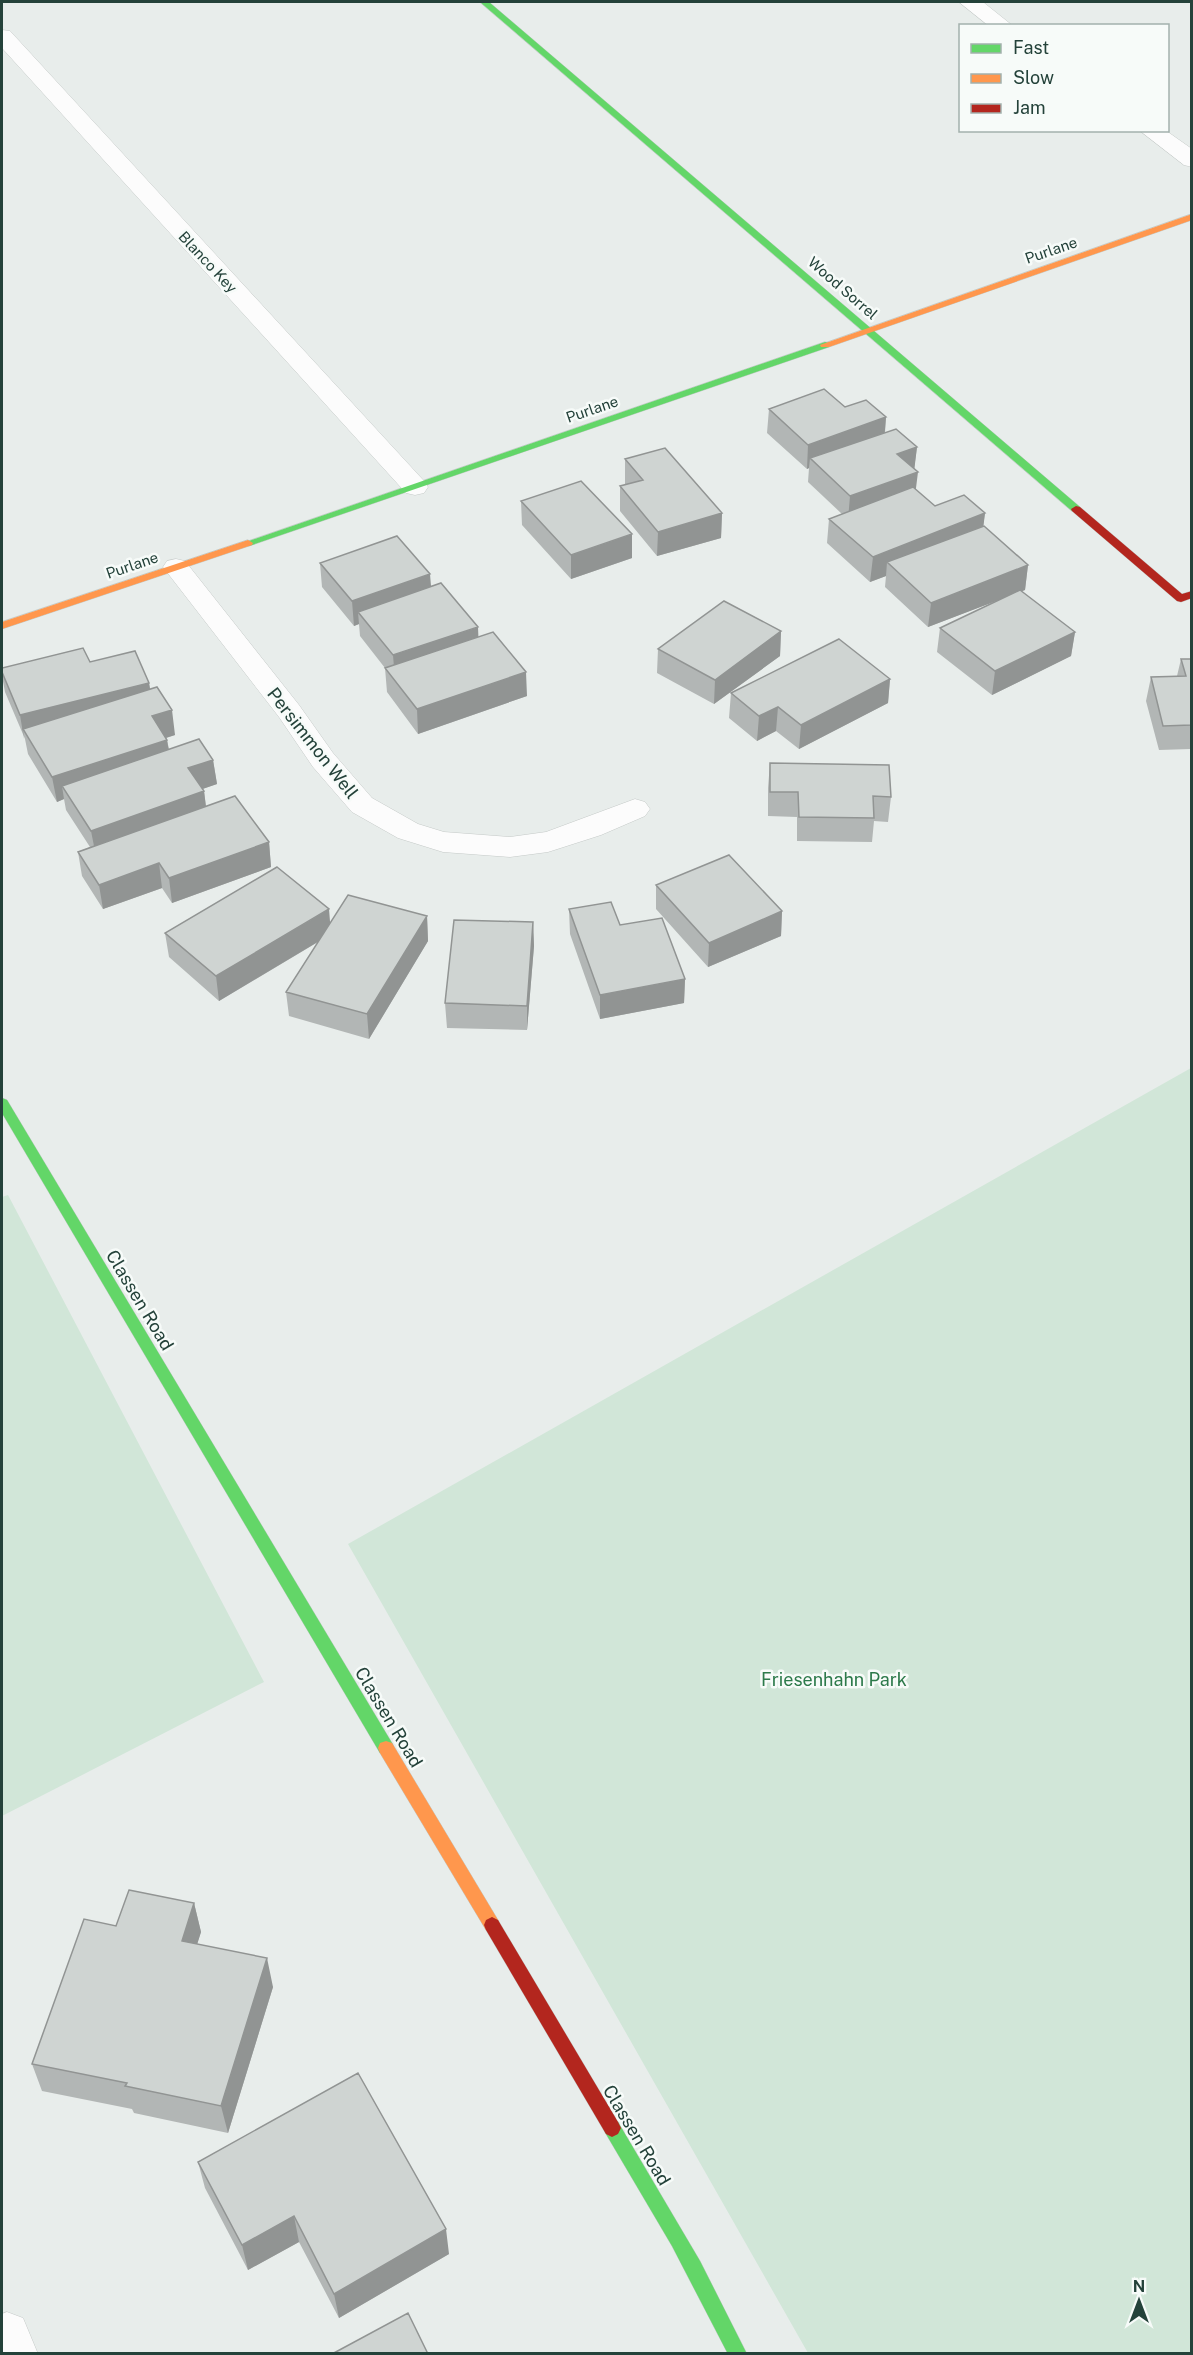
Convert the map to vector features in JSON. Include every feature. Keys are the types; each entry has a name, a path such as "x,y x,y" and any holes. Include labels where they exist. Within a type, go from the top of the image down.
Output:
{"street":[{"name":"Wood Sorrel","path":"484,2 868,332 1186,596"},
{"path":"970,2 1000,24"},
{"name":"Blanco Key","path":"2,36 416,487"},
{"path":"1153,132 1191,160"},
{"name":"Purlane","path":"2,626 868,332 1191,217"},
{"name":"Persimmon Well","path":"176,567 289,711 323,760 362,805 408,831 443,842 510,847 548,842 591,828 635,809"},
{"name":"Classen Road","path":"2,1103 655,2199 723,2322 738,2354"}],"green space":[{"name":"Friesenhahn Park","path":"1191,1068 1191,2353 808,2353 348,1544"},
{"path":"8,1195 264,1682 2,1816 2,1197"}],"building":[{"path":"824,389 845,407 866,400 886,417 808,445 769,409"},
{"path":"896,429 917,447 897,454 918,472 850,496 810,458"},
{"path":"665,448 722,513 658,532 620,486 643,480 625,459"},
{"path":"581,481 632,534 571,555 521,501"},
{"path":"913,487 935,506 964,495 985,513 873,557 829,519"},
{"path":"984,526 1028,565 931,603 887,562"},
{"path":"397,536 430,574 352,601 320,563"},
{"path":"441,583 478,627 393,655 358,612"},
{"path":"1020,590 1075,632 995,671 940,628"},
{"path":"724,601 781,631 715,680 658,649"},
{"path":"493,632 526,672 417,709 385,668"},
{"path":"839,639 890,679 801,725 778,707 759,716 731,693"},
{"path":"83,648 90,662 135,651 149,683 20,715 2,668"},
{"path":"1181,659 1191,659 1191,725 1163,726 1151,677 1186,676"},
{"path":"157,687 172,710 152,716 167,740 52,777 23,729"},
{"path":"199,739 213,760 188,768 204,791 91,831 62,786"},
{"path":"770,763 889,765 891,797 873,796 874,818 799,817 798,792 770,792"},
{"path":"235,796 269,842 169,878 159,863 99,885 78,852"},
{"path":"729,855 782,911 709,943 656,885"},
{"path":"277,867 329,909 216,976 165,933"},
{"path":"348,895 427,916 367,1014 286,992"},
{"path":"611,902 620,925 662,918 685,979 600,995 569,909"},
{"path":"454,920 533,922 527,1006 445,1003"},
{"path":"129,1890 194,1903 182,1941 267,1958 221,2106 125,2086 127,2083 32,2064 84,1919 116,1926"},
{"path":"358,2073 446,2229 334,2294 294,2216 242,2245 198,2162"},
{"path":"408,2313 428,2354 332,2354"}],"traffic: fast":[{"path":"484,2 1076,509"},
{"path":"248,543 825,345"},
{"path":"2,1103 386,1748"},
{"path":"612,2128 694,2268 738,2354"}],"traffic: slow":[{"path":"825,345 1192,217"},
{"path":"2,626 248,543"},
{"path":"386,1748 492,1925"}],"traffic: jam":[{"path":"1076,509 1181,599 1192,594"},
{"path":"492,1925 612,2128"}]}
